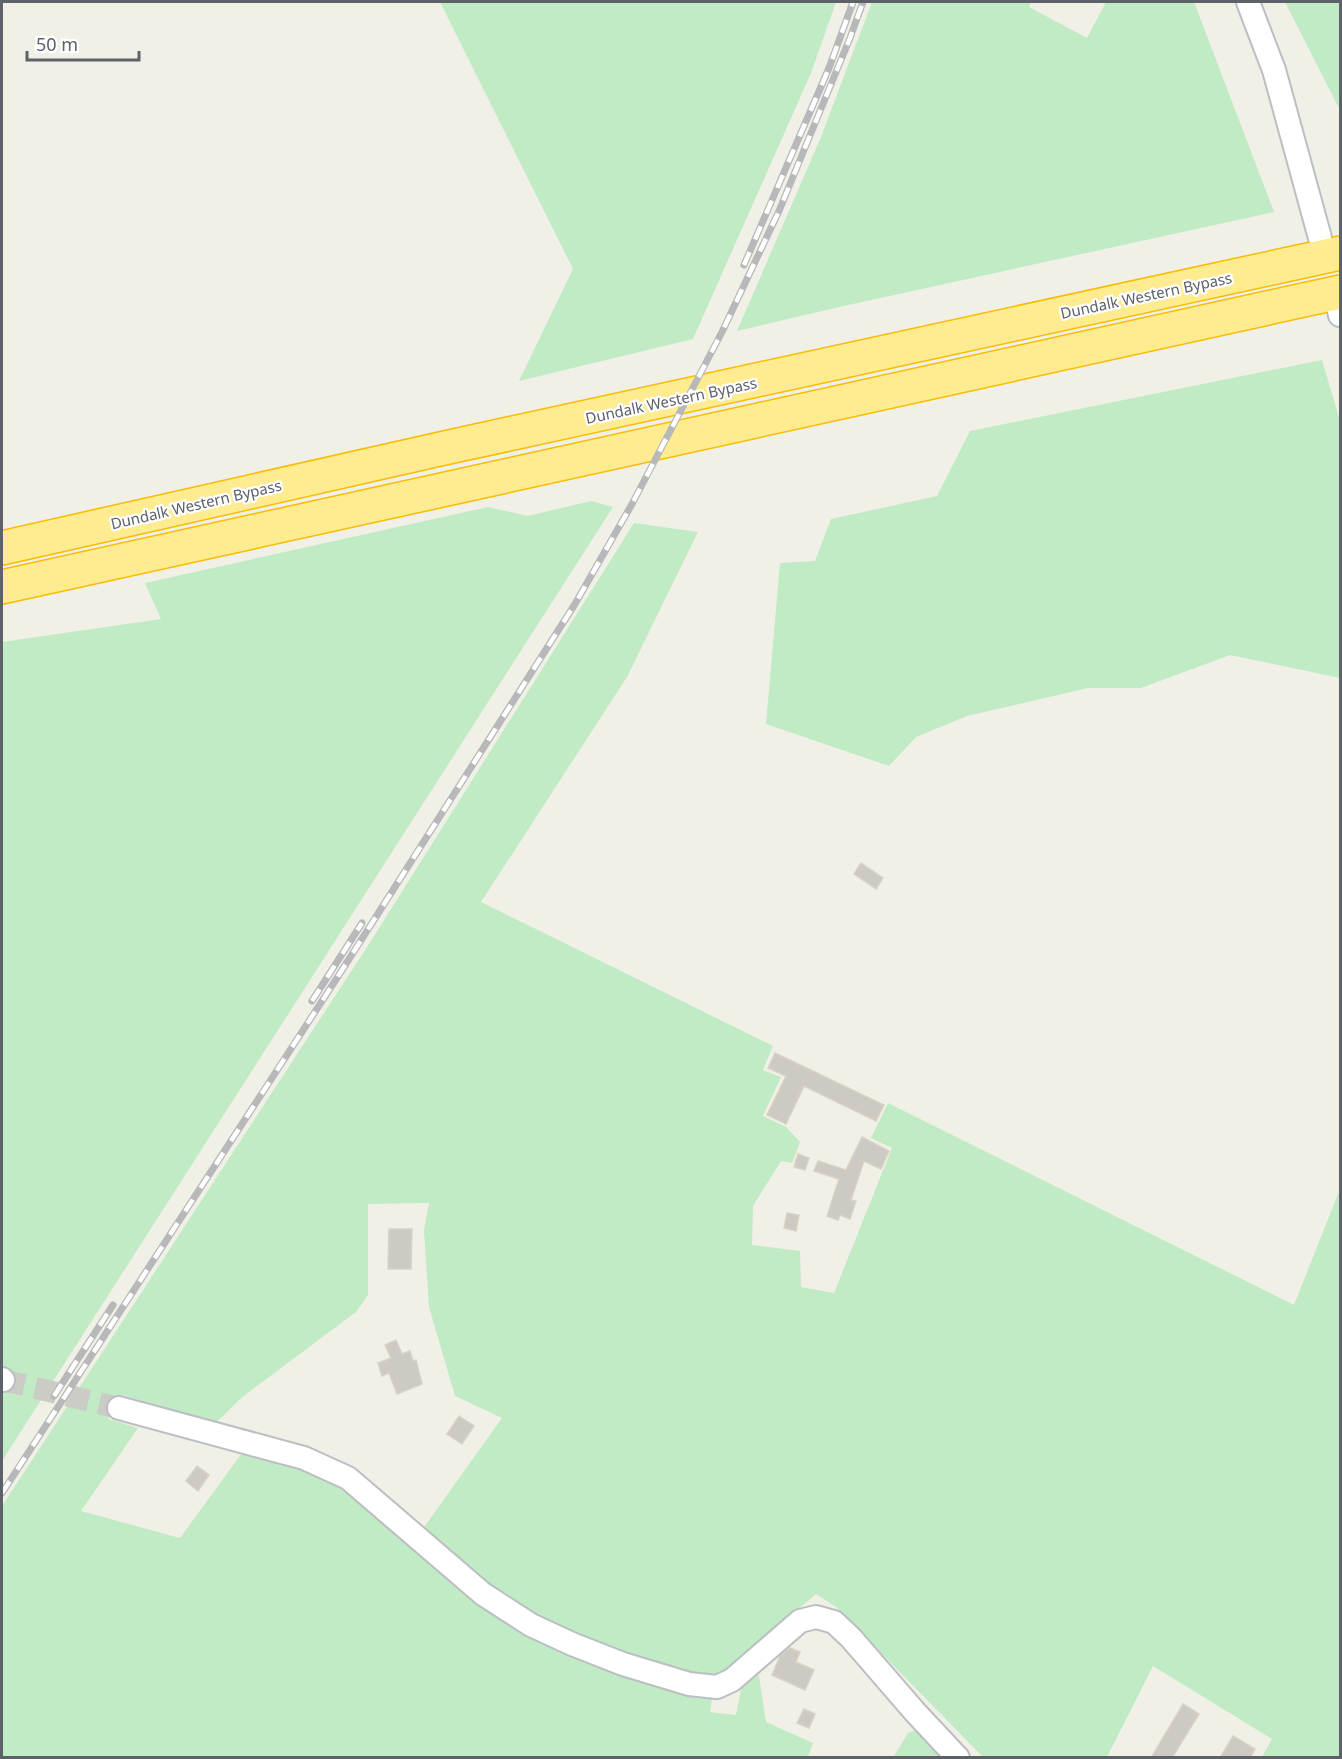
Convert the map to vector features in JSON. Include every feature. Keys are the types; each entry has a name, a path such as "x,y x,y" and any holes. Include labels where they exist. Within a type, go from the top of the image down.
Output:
{"highway":[{"name":"Dundalk Western Bypass","path":"2,548 587,418 1330,245"},
{"path":"2,587 150,553 1340,306"},
{"path":"2,533 441,438 587,418"},
{"path":"2,598 95,575 150,553"}],"street":[{"path":"1248,2 1274,70 1330,245"},
{"path":"118,1408 304,1458 348,1478 483,1594 531,1625 623,1664 689,1684 717,1686 732,1680 800,1621 816,1617 834,1622 958,1758"}],"green space":[{"path":"440,2 836,2 811,73 693,339 519,381 573,269"},
{"path":"872,2 1031,2 1029,7 1087,38 1106,2 1194,2 1274,212 737,331 821,137"},
{"path":"1285,2 1340,2 1340,110"},
{"path":"1322,360 1340,421 1340,678 1230,655 1141,688 1088,688 967,716 916,737 889,766 766,724 780,563 815,561 831,519 937,496 970,431"},
{"path":"591,501 613,507 2,1461 2,642 161,619 145,583 488,507 528,516"},
{"path":"634,523 698,532 627,677 481,902 773,1046 763,1070 781,1077 763,1116 786,1127 800,1142 792,1163 781,1161 753,1206 752,1245 800,1251 801,1287 834,1293 892,1148 871,1138 888,1103 1294,1305 1340,1189 1340,1757 1262,1757 1272,1739 1153,1666 1107,1757 983,1757 836,1607 816,1594 718,1676 696,1674 559,1630 494,1592 420,1533 502,1418 455,1396 429,1307 424,1231 429,1203 368,1204 368,1295 356,1312 241,1398 215,1424 123,1395 108,1419 138,1428 81,1511 180,1538 242,1453 324,1474 357,1497 425,1559 521,1632 549,1644 713,1693 710,1712 736,1715 742,1684 758,1670 766,1722 813,1743 808,1757 2,1757 2,1506 369,944"},
{"path":"919,1729 948,1758 893,1758 908,1733"}],"building":[{"path":"861,863 883,878 876,889 854,874"},
{"path":"775,1053 884,1105 876,1121 804,1086 786,1124 767,1115 786,1076 768,1068"},
{"path":"862,1137 889,1151 881,1169 864,1161 851,1200 856,1201 850,1219 840,1215 838,1220 827,1216 839,1179 814,1171 818,1161 846,1170"},
{"path":"798,1154 809,1158 805,1170 794,1167"},
{"path":"787,1213 799,1215 796,1231 784,1228"},
{"path":"389,1229 412,1229 411,1269 388,1269"},
{"path":"396,1340 402,1354 410,1351 413,1361 416,1360 422,1384 397,1394 389,1373 382,1376 378,1363 391,1358 385,1345"},
{"path":"459,1416 474,1426 462,1444 447,1434"},
{"path":"197,1466 209,1475 198,1491 186,1481"},
{"path":"790,1648 800,1652 796,1662 814,1670 805,1690 772,1675 780,1656"},
{"path":"1183,1704 1199,1714 1172,1758 1151,1758"},
{"path":"804,1709 815,1714 809,1728 797,1723"},
{"path":"1233,1736 1255,1749 1250,1758 1220,1758"}],"tunnel":[{"path":"3,1380 119,1408"}],"railway":[{"path":"744,265 829,68 853,2"},
{"path":"2,1493 337,978 575,604 632,504 722,332 779,211 863,2"},
{"path":"312,1001 362,923"},
{"path":"54,1396 113,1305"}]}
